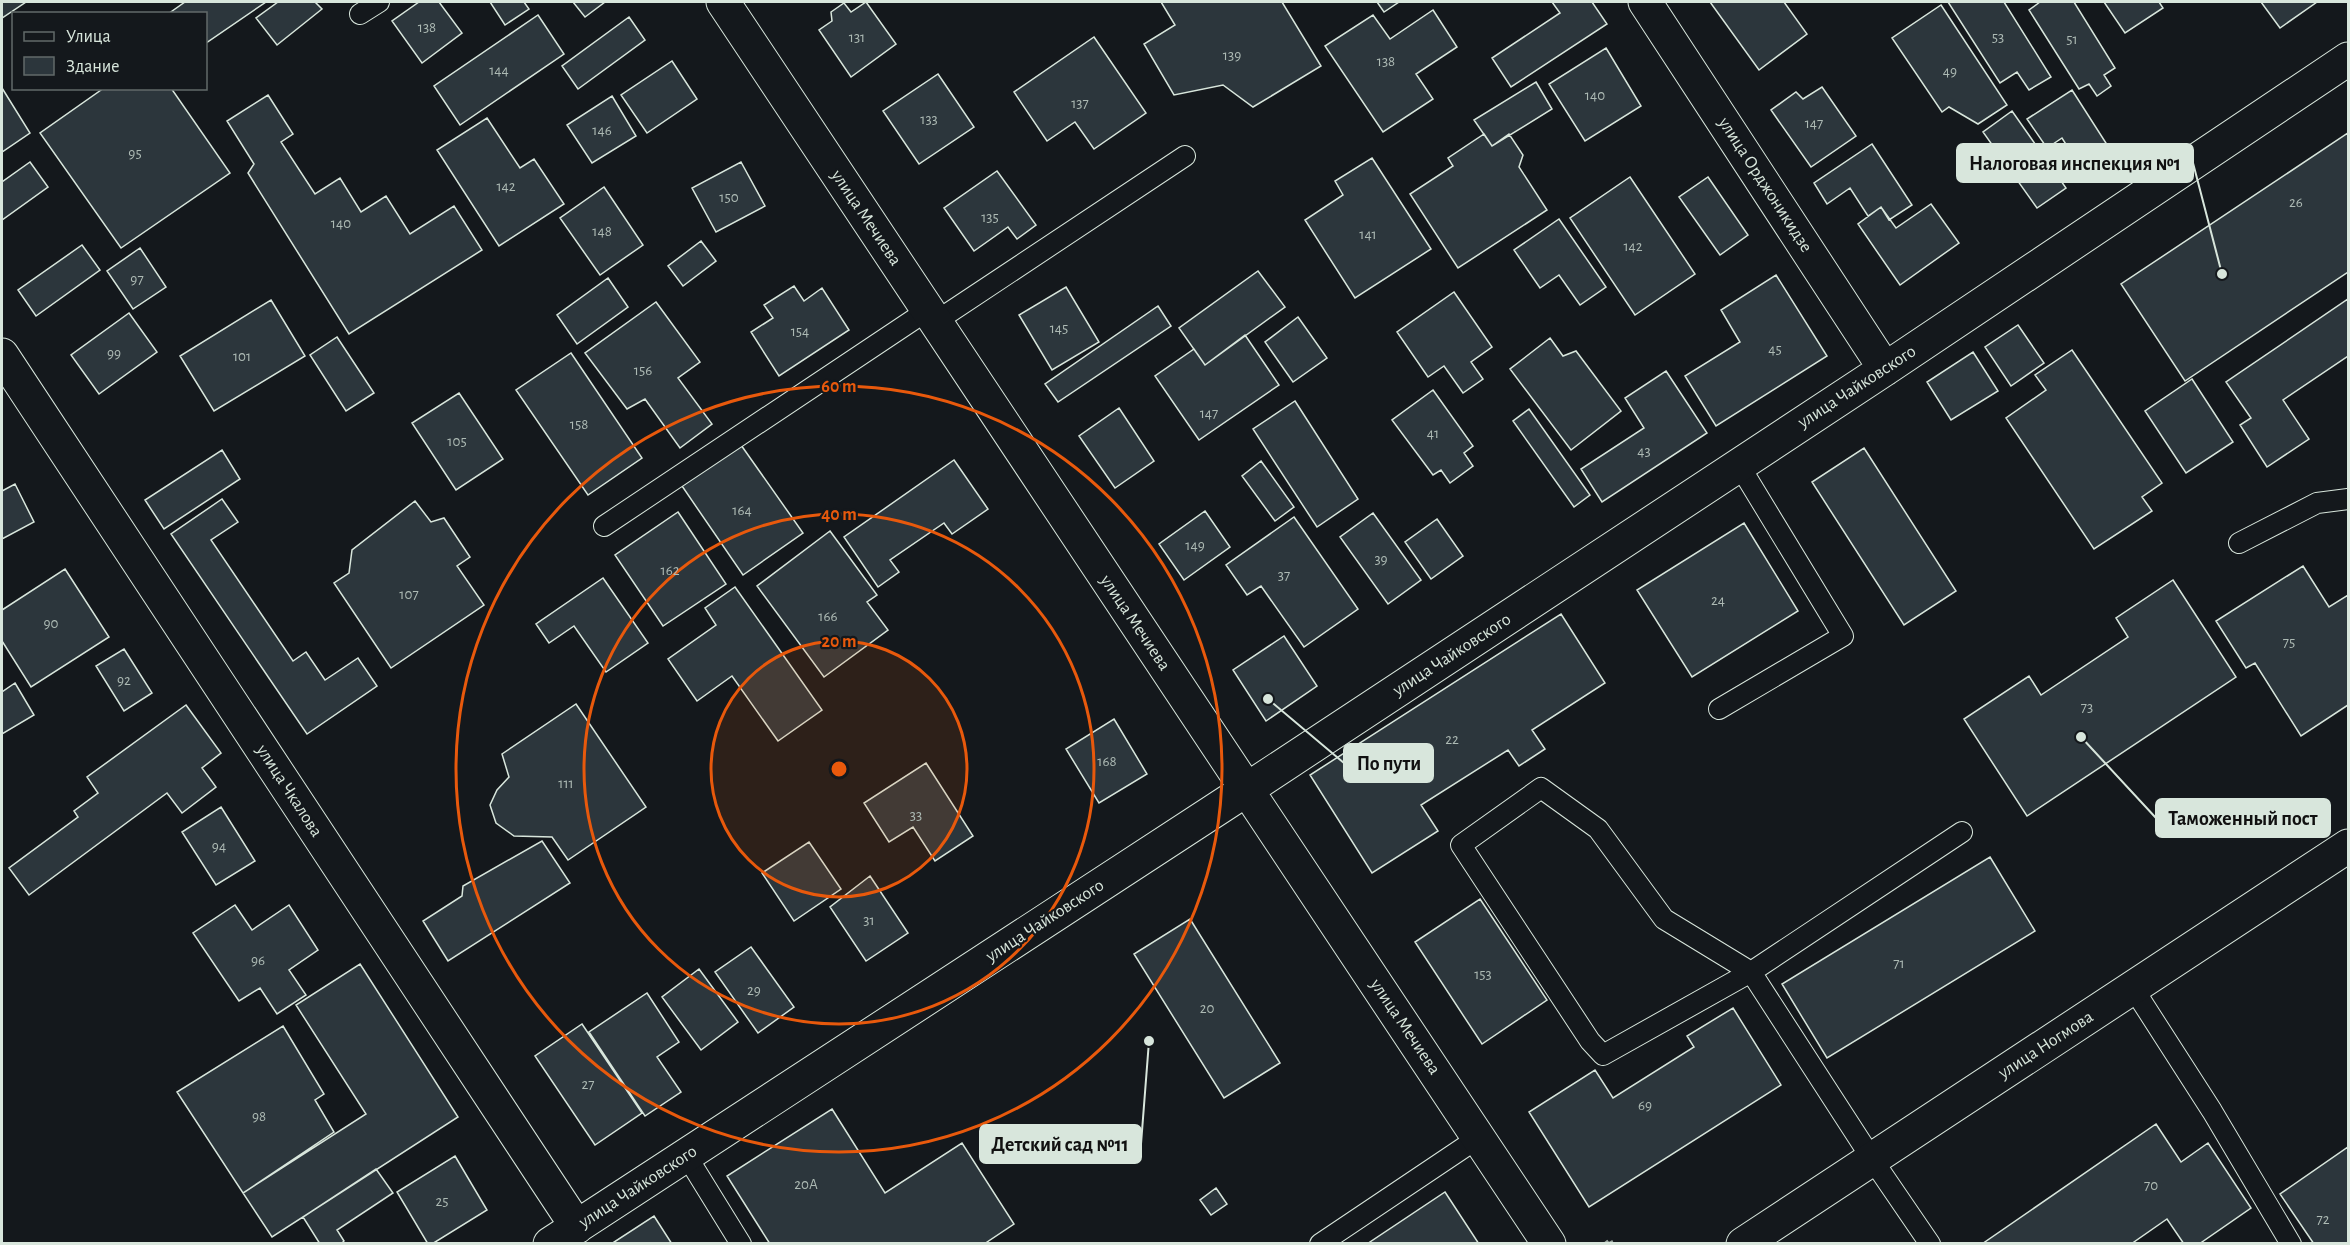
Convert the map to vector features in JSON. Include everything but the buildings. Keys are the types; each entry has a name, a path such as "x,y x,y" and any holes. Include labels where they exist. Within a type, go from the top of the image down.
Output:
{"street":[{"name":"улица Мечиева","path":"723,2 1549,1244"},
{"name":"улица Орджоникидзе","path":"1645,2 1885,369"},
{"name":"улица Чайковского","path":"563,1235 1246,790 1885,369 2349,58"},
{"name":"улица Чкалова","path":"2,355 563,1235"},
{"name":"улица Ногмова","path":"1743,1244 2349,846"}],"lane":[{"path":"360,14 379,2"},
{"path":"604,526 1185,156"},
{"path":"1719,709 1843,636 1739,465"},
{"path":"2239,543 2317,503 2349,499"},
{"path":"1930,1244 1750,972 1664,920 1598,829 1541,788 1461,845 1590,1041 1603,1055 1750,972 1962,832"},
{"path":"2133,988 2212,1111 2291,1244"},
{"path":"1320,1244 1478,1138"},
{"path":"686,1155 741,1244"}],"path":[{"path":"1605,1244 1610,1240 1612,1244"}],"place":[{"name":"Налоговая инспекция №1","path":"2222,274"},
{"name":"По пути","path":"1268,699"},
{"name":"Таможенный пост","path":"2081,737"},
{"name":"Детский сад №11","path":"1149,1041"}]}
